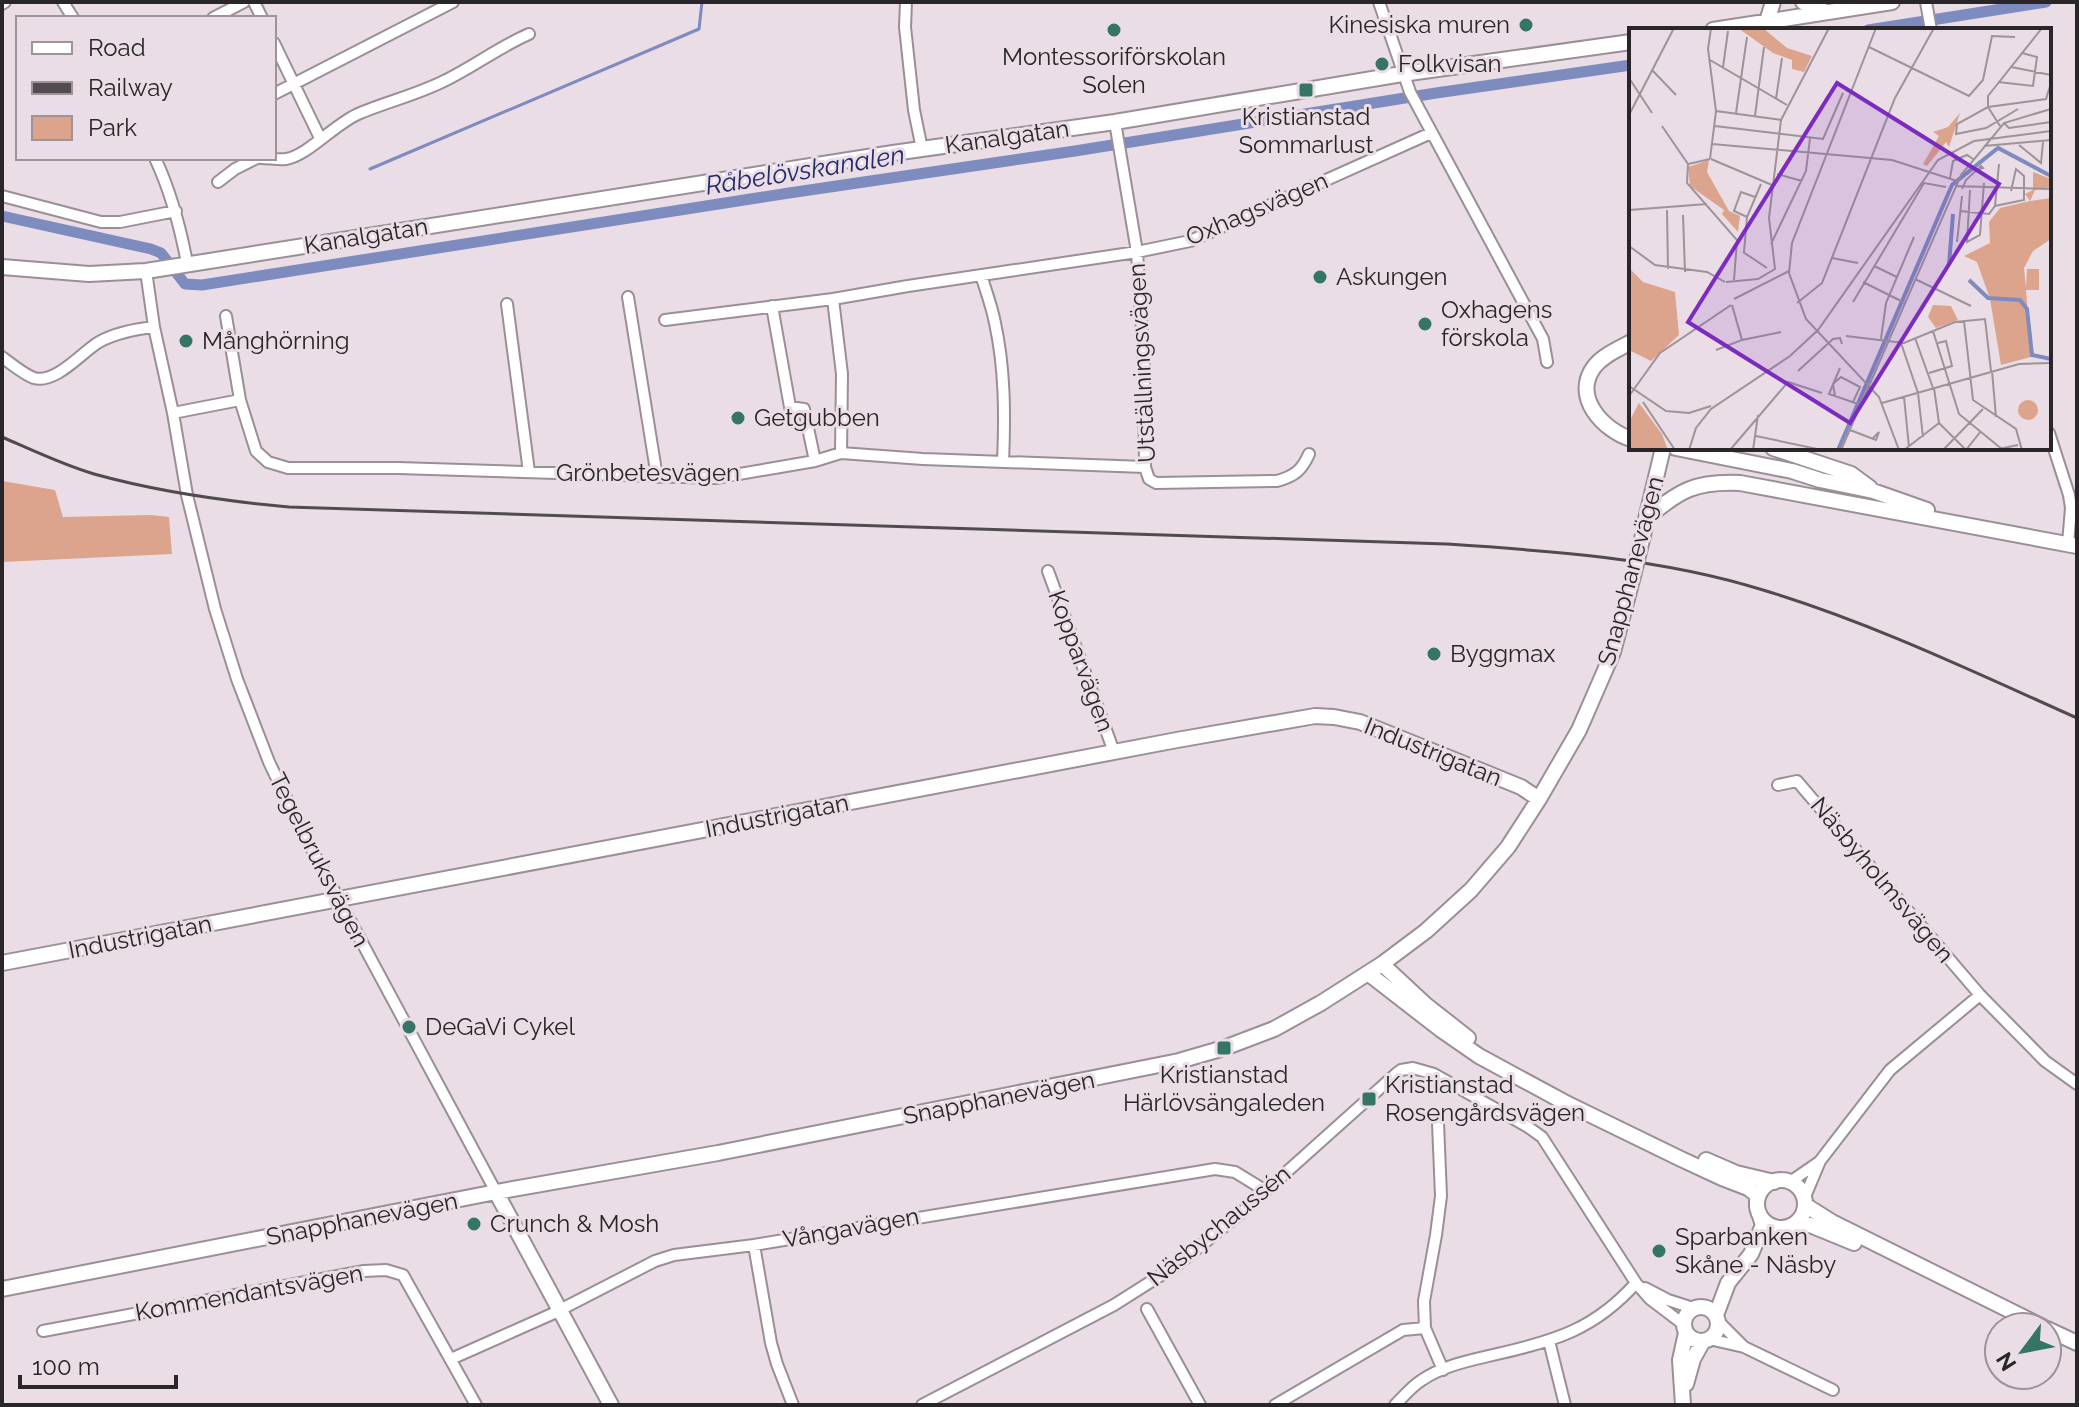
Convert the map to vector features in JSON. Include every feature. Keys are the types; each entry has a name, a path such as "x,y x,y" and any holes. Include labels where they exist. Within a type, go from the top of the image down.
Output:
{"main road":[{"path":"1765,26 1773,2"},
{"path":"1803,2 1829,13"},
{"path":"1739,28 1892,2"},
{"name":"Kanalgatan","path":"2,267 92,275 152,270 922,149 1115,122 1402,74 1629,42"},
{"path":"1624,352 1603,358 1594,368 1588,383 1588,397 1603,423 1629,438"},
{"path":"1687,450 1759,463 1873,491 1960,523"},
{"path":"1779,450 1851,474 1873,491"},
{"name":"Snapphanevägen","path":"2,1289 496,1192 718,1153 1179,1061 1274,1029 1369,974 1426,931 1471,890 1508,847 1579,730 1602,680 1618,635 1661,455"},
{"path":"1820,480 1866,507"},
{"path":"1646,523 1669,499 1684,490 1724,482 1755,485 2072,545"},
{"name":"Industrigatan","path":"2,963 1315,716 1360,722 1521,787 1539,799"},
{"path":"1382,964 1426,1005 1519,1078"},
{"path":"1369,974 1479,1056 1708,1172 1748,1188 1757,1195 1763,1225 1751,1254"},
{"path":"1605,1121 1671,1144 1736,1173 1774,1182 1790,1182 1797,1186 1805,1202 1832,1222 2010,1311"},
{"path":"1774,1182 1761,1191 1758,1210 1769,1225 1776,1228 1794,1224 1800,1219 1805,1202"},
{"name":"Tegelbruksvägen","path":"496,1192 611,1405"},
{"path":"1794,1224 1810,1225 1830,1232 1925,1275 1955,1284"},
{"path":"1683,1400 1680,1360 1685,1315 1728,1283 1776,1228"},
{"path":"1683,1400 1693,1359 1706,1340 1717,1332 1717,1318 1728,1283"},
{"path":"1696,1307 1705,1307 1717,1318"},
{"path":"1684,1329 1693,1340 1706,1340"}],"street":[{"path":"217,16 244,2"},
{"path":"276,93 453,2"},
{"path":"906,2 905,27 914,110 922,149"},
{"path":"1379,2 1410,92 1543,339 1547,362"},
{"path":"1926,2 1931,28"},
{"path":"276,159 288,159 308,149 358,114 446,80 529,34"},
{"path":"276,47 320,138"},
{"name":"Utställningsvägen","path":"1115,122 1137,252 1144,363 1145,467 1149,479 1156,483 1277,481 1291,477 1303,468 1309,454"},
{"name":"Oxhagsvägen","path":"665,320 833,299 1190,241 1431,133"},
{"path":"156,160 176,211 182,264"},
{"path":"218,182 255,160"},
{"path":"2,196 101,222 120,222 176,211"},
{"name":"Tegelbruksvägen","path":"152,270 154,327 190,505 215,609 237,679 269,762 301,829 496,1192"},
{"path":"981,275 995,322 1001,362 1006,409 1003,462"},
{"path":"628,297 657,477"},
{"path":"833,299 842,374 841,453"},
{"path":"507,304 529,472"},
{"path":"772,306 790,407 804,409 815,461"},
{"name":"Grönbetesvägen","path":"226,316 240,400 256,451 268,462 288,468 398,468 716,478 815,461 841,453 1145,467"},
{"path":"2,357 34,378 48,378 111,336 154,327"},
{"path":"173,413 240,400"},
{"path":"2051,439 2069,495 2072,545"},
{"name":"Kopparvägen","path":"1048,571 1114,752"},
{"name":"Näsbyholmsvägen","path":"1778,785 1797,781 1980,995 2045,1061 2077,1084"},
{"path":"1790,1182 1820,1161 1890,1070 1980,995"},
{"name":"Näsbychaussén","path":"922,1405 1140,1290 1177,1265 1266,1191 1401,1070 1413,1068 1434,1074 1542,1137 1636,1283"},
{"path":"1438,1123 1441,1196 1424,1301 1425,1328 1443,1370"},
{"path":"1805,1202 1820,1161"},
{"name":"Vångavägen","path":"451,1359 559,1310 655,1261 674,1255 754,1245 1215,1169 1235,1172 1266,1191"},
{"path":"754,1245 771,1343 793,1405"},
{"name":"Kommendantsvägen","path":"43,1331 364,1271 386,1270 403,1275 476,1405"},
{"path":"1636,1283 1668,1300 1696,1307"},
{"path":"1636,1283 1684,1329"},
{"path":"1395,1405 1421,1380 1443,1370 1570,1334 1590,1322 1636,1283"},
{"path":"1147,1309 1200,1405"},
{"path":"1717,1318 1744,1347"},
{"path":"1275,1405 1403,1330 1425,1328"},
{"path":"1706,1340 1744,1347 1833,1390"},
{"path":"1549,1341 1565,1405"}],"green space":[{"path":"2,481 55,490 63,517 169,517 172,554 2,562"}],"waterway":[{"path":"370,169 699,29 702,2"},
{"name":"Råbelövskanalen","path":"1881,28 2046,2"},
{"name":"Råbelövskanalen","path":"2,216 151,249 161,253 185,284 202,285 1629,65"}],"railway":[{"path":"2,437 71,466 118,480 191,495 289,507 1446,544 1645,563 1724,579 1844,617 2077,718"}],"place":[{"name":"Kinesiska muren","path":"1526,25"},
{"name":"Montessoriförskolan Solen","path":"1114,30"},
{"name":"Folkvisan","path":"1382,64"},
{"name":"Kristianstad Sommarlust","path":"1306,90"},
{"name":"Askungen","path":"1320,277"},
{"name":"Oxhagens förskola","path":"1425,324"},
{"name":"Månghörning","path":"186,341"},
{"name":"Getgubben","path":"738,418"},
{"name":"Byggmax","path":"1434,654"},
{"name":"DeGaVi Cykel","path":"409,1027"},
{"name":"Kristianstad Härlövsängaleden","path":"1224,1048"},
{"name":"Kristianstad Rosengårdsvägen","path":"1369,1099"},
{"name":"Crunch & Mosh","path":"474,1224"},
{"name":"Sparbanken Skåne - Näsby","path":"1659,1251"}]}
